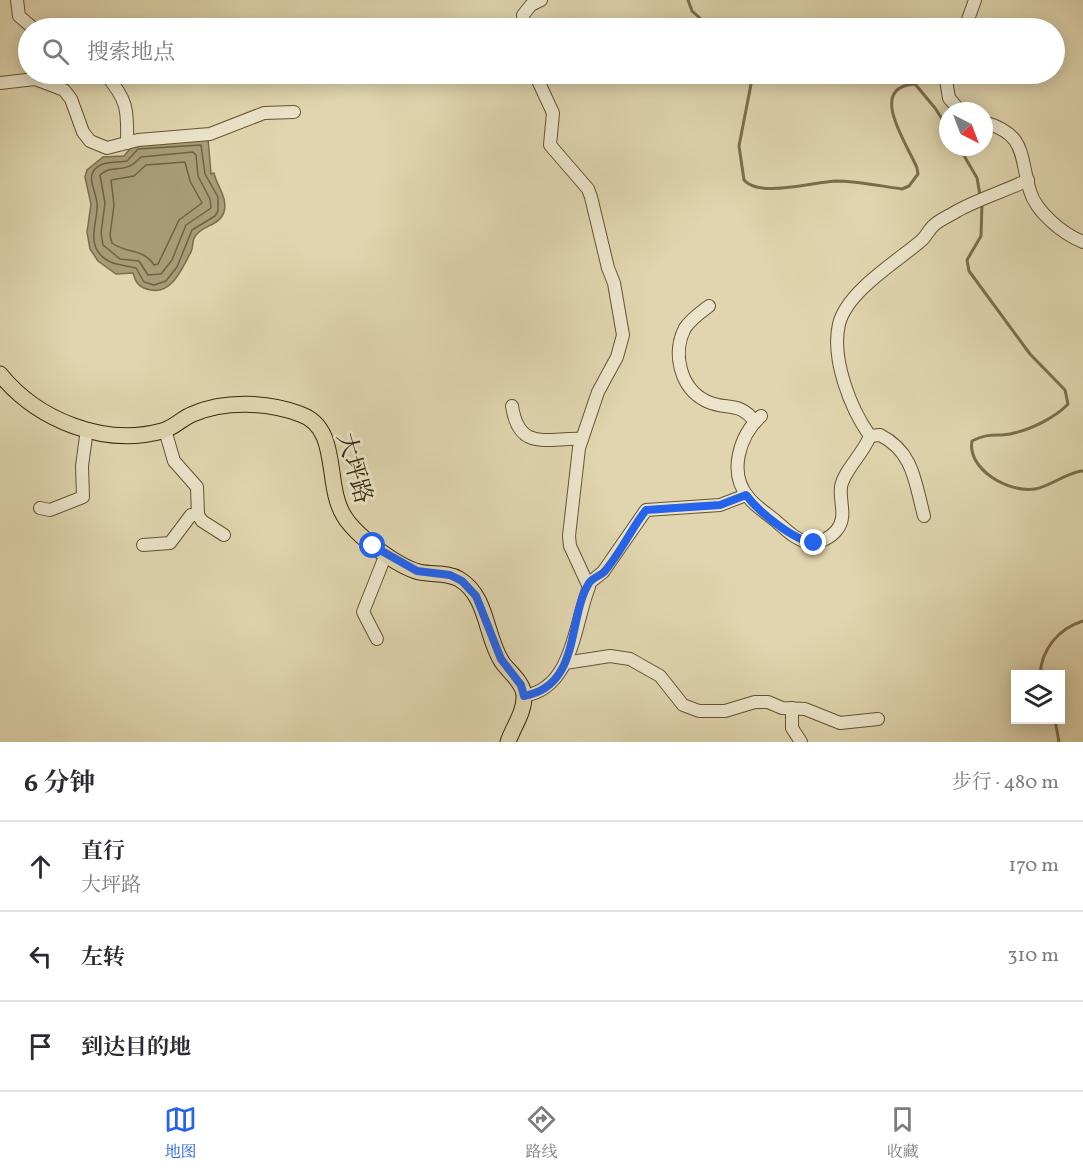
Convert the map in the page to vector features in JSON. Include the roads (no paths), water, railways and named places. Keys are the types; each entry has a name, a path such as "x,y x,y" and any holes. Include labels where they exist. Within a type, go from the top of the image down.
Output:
{"main road":[{"name":"大坪路","path":"0,374 8,384 60,421 87,429 135,436 165,430 192,414 220,406 264,407 311,418 326,439 333,488 344,516 354,529 386,554 417,571 450,575 462,581 476,596 501,659 521,685 524,696"},
{"path":"508,742 522,708 524,696"}],"street":[{"path":"17,0 19,16 21,18"},
{"path":"523,18 531,5 541,0"},
{"path":"969,18 975,0"},
{"path":"0,83 18,81"},
{"path":"51,84 64,90 71,99 83,132 90,141 107,147 138,140 210,134 264,113 294,112"},
{"path":"113,84 123,96 127,108 127,143"},
{"path":"540,84 553,113 550,145 588,189 591,197 608,268 614,283 623,335 617,357 598,392 582,439 569,536 570,546 588,584"},
{"path":"947,84 949,98 952,102"},
{"path":"993,125 1014,136 1023,155 1030,192 1035,202 1054,223 1083,242"},
{"path":"870,436 861,424 843,380 839,362 839,322 861,291 884,268 924,238 934,225 971,205 1028,180"},
{"path":"709,306 686,328 679,352 684,379 705,400 741,408 758,419 742,440 739,456 738,470 746,495 796,537 814,543 835,533 844,514 841,488 845,474 857,462 870,436"},
{"path":"512,406 516,423 527,436 544,442 567,438 582,439"},
{"path":"40,508 50,510 83,497 82,466 87,429"},
{"path":"165,430 174,461 197,487 198,515 202,521 224,535"},
{"path":"870,436 880,435 903,450 911,467 924,516"},
{"path":"524,696 536,694 550,684 565,663 588,584 603,572 646,510 720,505 746,495"},
{"path":"143,545 170,543 191,515 198,515"},
{"path":"377,639 363,612 386,554"},
{"path":"565,663 610,656 630,659 660,676 683,705 699,711 725,711 755,702 805,709 840,723 878,718"},
{"path":"792,708 792,728 801,742"}],"water":[{"path":"208,138 211,174 214,173 223,197 224,212 219,220 196,235 191,252 176,278 165,288 151,290 141,287 133,273 116,274 98,261 90,249 87,232 91,204 85,177 87,170 103,157 124,156 134,144"}],"waterway":[{"path":"688,0 692,11 700,18"},
{"path":"751,84 739,146 744,180 751,185 761,188 787,188 836,181 902,189 909,186 918,174 894,118 893,95 901,88 915,84"},
{"path":"915,84 939,114"},
{"path":"964,156 977,178 980,195"},
{"path":"982,204 981,236 967,260 969,271 1030,354 1065,390 1068,404 1050,418 1028,429 984,436 972,441 972,451 976,461 992,477 1002,483 1024,489 1041,488 1073,473 1083,471"},
{"path":"1040,670 1044,656 1053,641 1066,629 1083,621"},
{"path":"1056,724 1059,742"}]}
